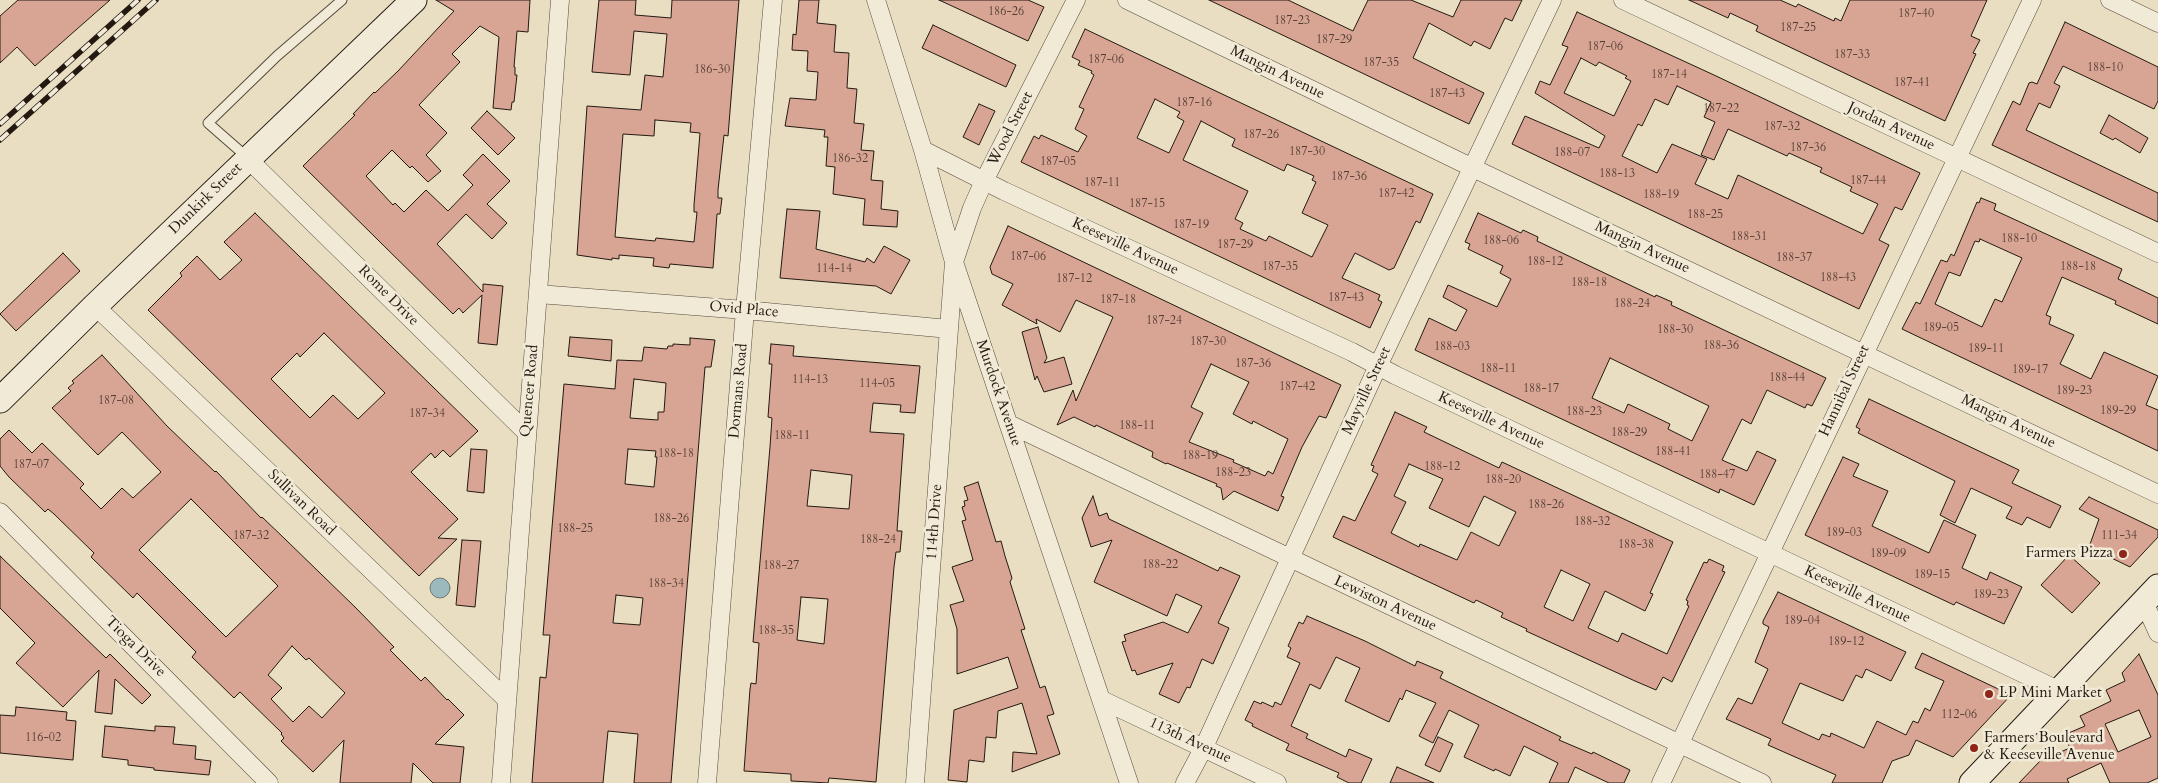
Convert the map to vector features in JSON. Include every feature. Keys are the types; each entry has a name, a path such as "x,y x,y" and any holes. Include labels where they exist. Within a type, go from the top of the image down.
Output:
{"main road":[{"name":"Dunkirk Street","path":"0,400 94,306 414,0"},
{"path":"1983,779 2060,691 2151,595"}],"street":[{"name":"Quencer Road","path":"501,783 560,0"},
{"name":"Dormans Road","path":"707,783 773,0"},
{"name":"Murdock Avenue","path":"876,0 923,150 954,262 1129,783"},
{"name":"Wood Street","path":"954,262 972,208 984,181 1076,0"},
{"name":"Mangin Avenue","path":"1127,0 1473,168 2158,494"},
{"name":"Mayville Street","path":"1186,783 1378,366 1552,0"},
{"name":"Jordan Avenue","path":"1623,0 2158,254"},
{"name":"Hannibal Street","path":"1661,783 2032,0"},
{"path":"2110,0 2158,23"},
{"name":"Keeseville Avenue","path":"923,150 984,181 1378,366 2060,691"},
{"name":"Rome Drive","path":"248,159 527,433"},
{"name":"114th Drive","path":"915,783 954,262"},
{"name":"Ovid Place","path":"538,294 746,310 949,329"},
{"name":"Sullivan Road","path":"94,306 508,700"},
{"name":"Lewiston Avenue","path":"1009,424 1290,560 1762,783"},
{"name":"Tioga Drive","path":"0,512 269,783"},
{"path":"2151,595 2158,632"},
{"name":"113th Avenue","path":"1102,700 1278,783"}],"lane":[{"path":"248,159 208,123 277,56 342,0"}],"water":[{"path":"440,578 447,581 450,588 447,595 440,598 433,595 430,588 433,581"}],"building":[{"path":"18,0 110,0 35,66 17,47 0,63 0,16"},
{"path":"436,0 530,0 528,32 517,31 514,67 515,75 517,75 514,102 512,102 511,110 493,108 499,37 480,26 452,54 460,62 419,105 447,133 426,155 441,171 428,182 392,150 366,176 393,205 395,203 404,212 426,190 448,211 473,185 463,175 483,154 510,181 487,204 507,223 492,239 466,214 437,244 483,292 483,284 503,286 497,345 478,343 482,295 463,313 459,308 453,314 303,166 355,115 353,114 374,92 398,71 454,11"},
{"path":"599,0 636,0 635,15 671,18 672,0 739,0 728,136 724,135 718,190 718,198 722,198 720,214 717,214 713,268 670,264 669,268 653,266 654,258 619,255 619,259 612,258 612,260 577,255 587,106 641,110 645,75 663,77 667,34 634,31 630,75 592,72","holes":["655,120 691,123 690,132 700,133 694,205 694,212 697,212 694,242 656,238 655,241 615,237 623,134 654,136"]},
{"path":"799,0 819,0 817,23 836,25 834,52 849,53 847,88 857,89 854,123 864,124 861,150 874,151 871,180 883,181 881,209 898,211 897,227 863,225 865,199 833,194 835,167 826,166 828,137 824,137 825,130 785,126 790,98 816,100 818,72 807,71 808,51 792,50 793,34 796,35"},
{"path":"939,0 1028,0 1044,7 1028,41"},
{"path":"1209,0 1288,0 1353,31 1368,0 1411,0 1453,17 1461,0 1522,0 1512,21 1505,18 1490,49 1474,41 1471,46 1429,23 1413,58 1484,93 1469,124"},
{"path":"1689,0 1780,0 1796,7 1798,4 1834,21 1835,18 1841,21 1850,0 1987,0 1971,36 1980,40 1973,53 1976,54 1945,121 1756,31 1758,26 1730,13 1728,18"},
{"path":"1577,12 1920,173 1902,210 1895,207 1879,240 1889,245 1859,309 1512,144 1525,116 1599,148 1605,136 1535,93 1540,81 1550,85 1568,47 1562,45","holes":["1581,58 1596,66 1599,62 1627,76 1625,78 1631,81 1614,116 1564,93","1677,86 1711,102 1704,117 1715,122 1701,155 1714,160 1728,129 1787,156 1789,153 1822,168 1820,172 1852,187 1850,191 1878,204 1863,234 1738,175 1728,199 1695,184 1707,159 1672,144 1657,173 1622,156 1638,124 1642,126 1655,99 1668,105"]},
{"path":"2065,22 2158,67 2158,101 2154,109 2063,66 2054,83 2060,86 2050,108 2039,103 2026,130 2158,193 2158,222 1992,145 2013,101 2020,105 2029,83 2037,84"},
{"path":"933,25 1016,65 1006,87 922,48"},
{"path":"1085,29 1433,194 1420,223 1416,221 1394,268 1389,270 1355,253 1342,278 1380,295 1378,300 1382,302 1370,328 1021,162 1034,136 1039,139 1041,135 1078,152 1087,136 1075,129 1084,109 1079,107 1094,75 1091,73 1092,71 1078,65 1080,61 1072,57","holes":["1155,99 1180,112 1177,117 1184,121 1169,153 1137,138","1201,121 1235,139 1232,146 1284,171 1287,164 1314,176 1312,180 1316,182 1302,213 1328,225 1312,257 1269,236 1266,241 1240,229 1243,223 1235,219 1248,191 1183,160"]},
{"path":"979,104 995,111 979,145 963,137"},
{"path":"487,111 515,138 498,155 471,128"},
{"path":"2109,115 2148,138 2140,153 2115,138 2113,140 2100,133"},
{"path":"1981,198 1996,204 1994,210 2122,269 2118,279 2158,298 2158,324 2115,304 2116,301 2062,277 2046,315 2051,317 2049,324 2074,335 2060,364 2091,379 2104,352 2158,376 2146,405 2158,410 2158,451 1902,329 1916,302 1920,304 1941,260 1947,262 1951,254 1954,256 1977,202 1979,203","holes":["1980,239 2022,258 2002,302 1995,299 1982,327 1935,304 1949,272 1960,276 1975,241 1979,242"]},
{"path":"787,209 820,211 816,249 865,262 867,258 874,263 884,246 910,260 891,294 876,286 780,278"},
{"path":"255,213 478,431 450,457 443,450 435,458 431,453 411,472 458,519 438,538 457,539 419,576 148,310 182,276 180,273 197,256 220,280 242,260 224,242","holes":["324,333 385,393 358,419 333,395 310,418 271,379 297,353 300,357"]},
{"path":"1478,213 1521,233 1523,230 1538,237 1537,241 1655,297 1656,295 1672,302 1671,305 1826,378 1812,406 1807,404 1805,408 1767,390 1751,424 1742,419 1722,460 1747,471 1757,451 1776,460 1754,505 1720,489 1719,493 1415,350 1429,318 1456,331 1467,310 1443,297 1448,285 1497,307 1511,279 1500,273 1503,266 1468,249 1470,244 1465,242","holes":["1610,358 1709,406 1692,441 1668,429 1670,424 1628,404 1624,413 1592,398"]},
{"path":"1008,226 1341,385 1326,418 1319,416 1302,447 1281,496 1284,497 1278,511 1234,491 1223,500 1221,488 1216,486 1217,484 1166,464 1152,457 1153,452 1096,425 1095,427 1074,417 1057,425 1073,390 1076,401 1113,317 1076,300 1060,332 1036,319 1037,324 1002,305 1013,284 992,274 990,267","holes":["1211,364 1249,382 1233,414 1252,424 1253,421 1288,439 1273,474 1268,471 1265,476 1233,462 1234,460 1189,442 1203,413 1191,407"]},
{"path":"63,253 80,271 16,331 0,314"},
{"path":"1038,327 1047,358 1044,363 1064,357 1072,384 1044,392 1037,376 1035,380 1022,332"},
{"path":"570,337 612,340 611,361 568,356"},
{"path":"690,338 715,340 711,367 705,367 671,783 634,783 638,734 608,731 603,783 532,783 540,677 546,678 550,635 543,635 564,384 615,389 617,360 642,361 644,347 667,349 668,346 673,346 673,344 690,345","holes":["634,379 666,383 664,412 658,412 658,420 630,418","628,449 656,451 654,487 625,484","616,595 643,598 640,625 613,623"]},
{"path":"771,344 794,346 793,356 920,366 915,413 900,412 901,405 873,403 870,432 904,434 897,531 902,531 900,552 896,552 894,567 876,782 829,778 828,783 791,781 791,774 744,771 750,689 751,683 756,684 759,643 753,642 772,418 768,417 772,364 769,364","holes":["811,470 852,475 849,509 807,506","801,597 828,599 824,644 797,640"]},
{"path":"102,355 167,426 216,471 261,518 356,608 394,647 390,650 421,681 425,677 464,715 435,744 464,747 460,783 433,783 413,763 411,783 340,783 344,740 313,772 281,741 284,738 282,733 240,692 234,698 192,657 196,652 137,593 133,598 91,557 94,553 54,514 48,509 45,512 9,477 0,466 0,439 9,430 32,453 42,443 84,484 80,488 101,509 122,488 133,498 161,472 122,432 98,455 52,408 71,391 68,388 74,383 72,381","holes":["191,499 278,586 226,637 139,550","292,646 306,660 309,658 345,693 322,718 309,706 293,722 271,699 282,688 268,675"]},
{"path":"1869,399 2019,470 2012,483 2061,506 2050,528 2027,517 2022,525 2006,518 2012,507 1971,488 1955,523 1940,515 1955,481 1858,433 1860,429 1856,427"},
{"path":"1395,412 1427,427 1424,432 1499,468 1502,462 1673,542 1650,593 1653,594 1645,611 1605,591 1588,628 1618,642 1622,633 1667,654 1689,606 1686,600 1704,562 1707,563 1709,559 1724,566 1722,571 1725,572 1672,682 1663,677 1656,690 1526,631 1527,629 1501,617 1503,613 1476,600 1474,603 1333,537 1343,516 1355,521 1378,474 1372,471 1374,466 1371,465","holes":["1409,464 1443,479 1429,508 1469,527 1484,496 1516,512 1499,546 1471,532 1457,560 1420,544 1419,547 1391,533 1406,502 1394,496","1561,570 1590,584 1573,621 1544,607"]},
{"path":"471,449 487,450 484,493 467,491"},
{"path":"1843,457 1859,464 1853,476 1888,491 1872,526 1929,553 1944,520 1976,535 1962,568 1987,580 1990,572 2022,587 2004,624 1956,602 1954,605 1805,535"},
{"path":"978,482 996,542 1001,541 1012,578 1010,582 1025,629 1021,630 1040,688 1045,686 1054,714 1047,716 1060,754 1012,772 1013,752 1037,754 1022,703 998,711 996,738 986,737 984,762 969,760 967,782 948,780 954,710 1018,688 1008,657 957,674 957,629 950,605 964,601 952,567 973,560 962,521 966,520 962,507 965,506 964,501 968,500 964,487"},
{"path":"1093,496 1099,516 1107,513 1109,519 1218,571 1220,567 1240,576 1218,623 1229,628 1213,664 1202,659 1190,688 1187,687 1179,703 1159,694 1173,663 1137,675 1135,670 1132,671 1122,642 1126,641 1124,635 1163,622 1188,633 1202,606 1176,594 1167,616 1094,582 1112,540 1091,547 1082,518"},
{"path":"2089,497 2158,530 2158,537 2130,567 2089,547 2099,519 2079,509"},
{"path":"462,540 481,541 475,607 456,605"},
{"path":"2069,555 2100,583 2072,613 2041,585"},
{"path":"0,556 106,658 110,654 151,695 142,704 115,679 112,714 95,712 99,670 63,707 16,663 35,643 0,608"},
{"path":"1778,592 1906,652 1891,681 1866,669 1862,678 1856,675 1843,701 1800,683 1782,723 1819,740 1822,734 1830,737 1831,733 1864,748 1877,721 1906,735 1913,721 1918,723 1925,708 1930,711 1944,681 1915,668 1922,653 2011,695 1953,757 1916,740 1909,755 1892,761 1882,783 1832,783 1836,775 1768,745 1771,739 1726,719 1738,698 1752,704 1768,669 1755,662 1769,627 1763,624 1763,621"},
{"path":"1307,616 1365,641 1415,666 1417,661 1443,672 1440,678 1561,737 1559,740 1592,754 1593,752 1630,770 1624,783 1609,783 1575,767 1568,783 1549,783 1558,763 1524,746 1510,776 1495,769 1494,771 1464,757 1479,725 1449,710 1433,743 1419,736 1436,703 1406,690 1402,700 1400,698 1389,722 1345,701 1360,668 1336,657 1320,689 1310,684 1291,726 1308,734 1306,738 1346,757 1349,749 1372,759 1361,783 1349,783 1337,777 1339,773 1286,750 1289,744 1252,726 1253,724 1245,720 1254,701 1273,707 1275,702 1281,705 1300,663 1287,657 1291,648 1288,646 1299,622 1303,624"},
{"path":"2139,654 2158,695 2158,778 2147,783 2110,783 2101,763 2067,779 2069,783 2019,783 2041,760 2070,748 2064,735 2085,726 2080,716 2111,701 2106,690 2125,681 2122,673","holes":["2139,710 2151,737 2118,752 2105,724"]},
{"path":"16,707 67,712 66,720 76,721 73,760 0,753 0,715 15,716"},
{"path":"105,726 155,731 155,726 175,727 173,744 196,746 195,759 211,761 209,775 154,770 154,768 128,765 128,760 102,757"},
{"path":"1438,737 1453,744 1440,772 1425,765"},
{"path":"1397,767 1434,783 1390,783"}],"railway":[{"path":"0,124 138,0"},
{"path":"0,140 156,0"}],"place":[{"name":"Farmers Pizza","path":"2123,554"},
{"name":"LP Mini Market","path":"1989,694"},
{"name":"Farmers Boulevard & Keeseville Avenue","path":"1974,748"}]}
